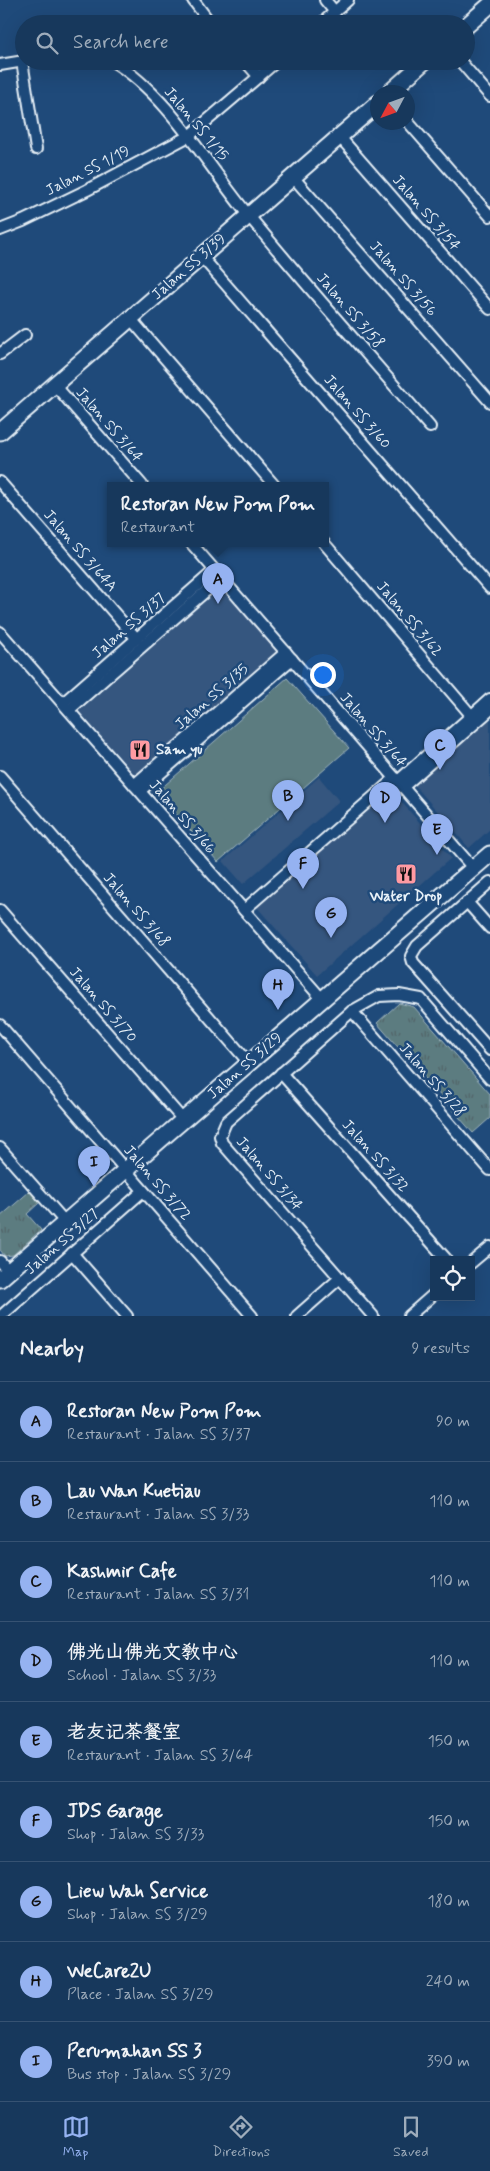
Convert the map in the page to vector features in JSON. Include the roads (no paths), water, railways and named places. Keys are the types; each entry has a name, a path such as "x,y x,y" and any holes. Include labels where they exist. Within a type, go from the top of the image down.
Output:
{"street":[{"path":"193,0 204,15"},
{"path":"324,0 335,12"},
{"path":"332,15 348,0"},
{"path":"475,18 490,5"},
{"path":"0,65 15,62"},
{"path":"24,70 36,149"},
{"name":"Jalan SS 1/15","path":"125,70 140,81 188,136 248,215"},
{"path":"252,70 259,77"},
{"name":"Jalan SS 1/19","path":"0,230 23,222 188,136 267,70"},
{"path":"398,85 415,70"},
{"path":"468,70 490,96"},
{"name":"Jalan SS 3/39","path":"0,432 370,110"},
{"path":"415,130 490,216"},
{"name":"Jalan SS 3/54","path":"339,136 490,309"},
{"name":"Jalan SS 3/56","path":"293,177 490,402"},
{"name":"Jalan SS 3/58","path":"248,215 430,427"},
{"name":"Jalan SS 3/60","path":"201,256 490,588"},
{"path":"130,318 271,482"},
{"path":"0,354 25,335"},
{"name":"Jalan SS 3/64","path":"54,384 139,482"},
{"name":"Jalan SS 3/64A","path":"0,482 137,639"},
{"name":"Jalan SS 3/64","path":"194,547 473,868"},
{"name":"Jalan SS 3/62","path":"327,547 471,715"},
{"name":"Jalan SS 3/37","path":"66,707 137,639 218,574"},
{"name":"Jalan SS 3/37","path":"66,707 218,574"},
{"name":"Jalan SS 3/66","path":"0,632 322,1000"},
{"name":"Jalan SS 3/35","path":"137,788 289,655"},
{"path":"398,782 490,699"},
{"path":"244,910 398,782 490,710"},
{"name":"Jalan SS 3/68","path":"0,776 249,1063"},
{"name":"Jalan SS 3/29","path":"3,1270 66,1222 490,854"},
{"path":"490,882 417,946 411,956 413,963 490,1050"},
{"path":"468,902 490,928"},
{"name":"Jalan SS 3/70","path":"0,910 183,1120"},
{"name":"Jalan SS 3/34","path":"373,1316 222,1143 220,1136 226,1122 352,1011 379,996 399,995 420,999 490,1079"},
{"name":"Jalan SS 3/28","path":"352,1011 490,1170"},
{"name":"Jalan SS 3/72","path":"0,1025 252,1316"},
{"name":"Jalan SS 3/32","path":"281,1073 442,1256"},
{"path":"0,1148 66,1222"},
{"name":"Jalan SS 3/27","path":"1,1316 143,1191"},
{"path":"475,1260 490,1247"},
{"path":"72,1253 127,1316"},
{"path":"297,1316 340,1278"},
{"path":"409,1316 430,1298"}],"place":[{"name":"Restoran New Pom Pom","path":"218,604"},
{"name":"Sam yu","path":"140,750"},
{"name":"Kashmir Cafe","path":"440,770"},
{"name":"Lau Wan Kuetiau","path":"288,821"},
{"name":"佛光山佛光文教中心","path":"385,823"},
{"name":"老友记茶餐室","path":"437,855"},
{"name":"Water Drop","path":"406,874"},
{"name":"JDS Garage","path":"303,889"},
{"name":"Liew Wah Service","path":"331,938"},
{"name":"WeCare2U","path":"278,1010"},
{"name":"Perumahan SS 3","path":"94,1187"}]}
